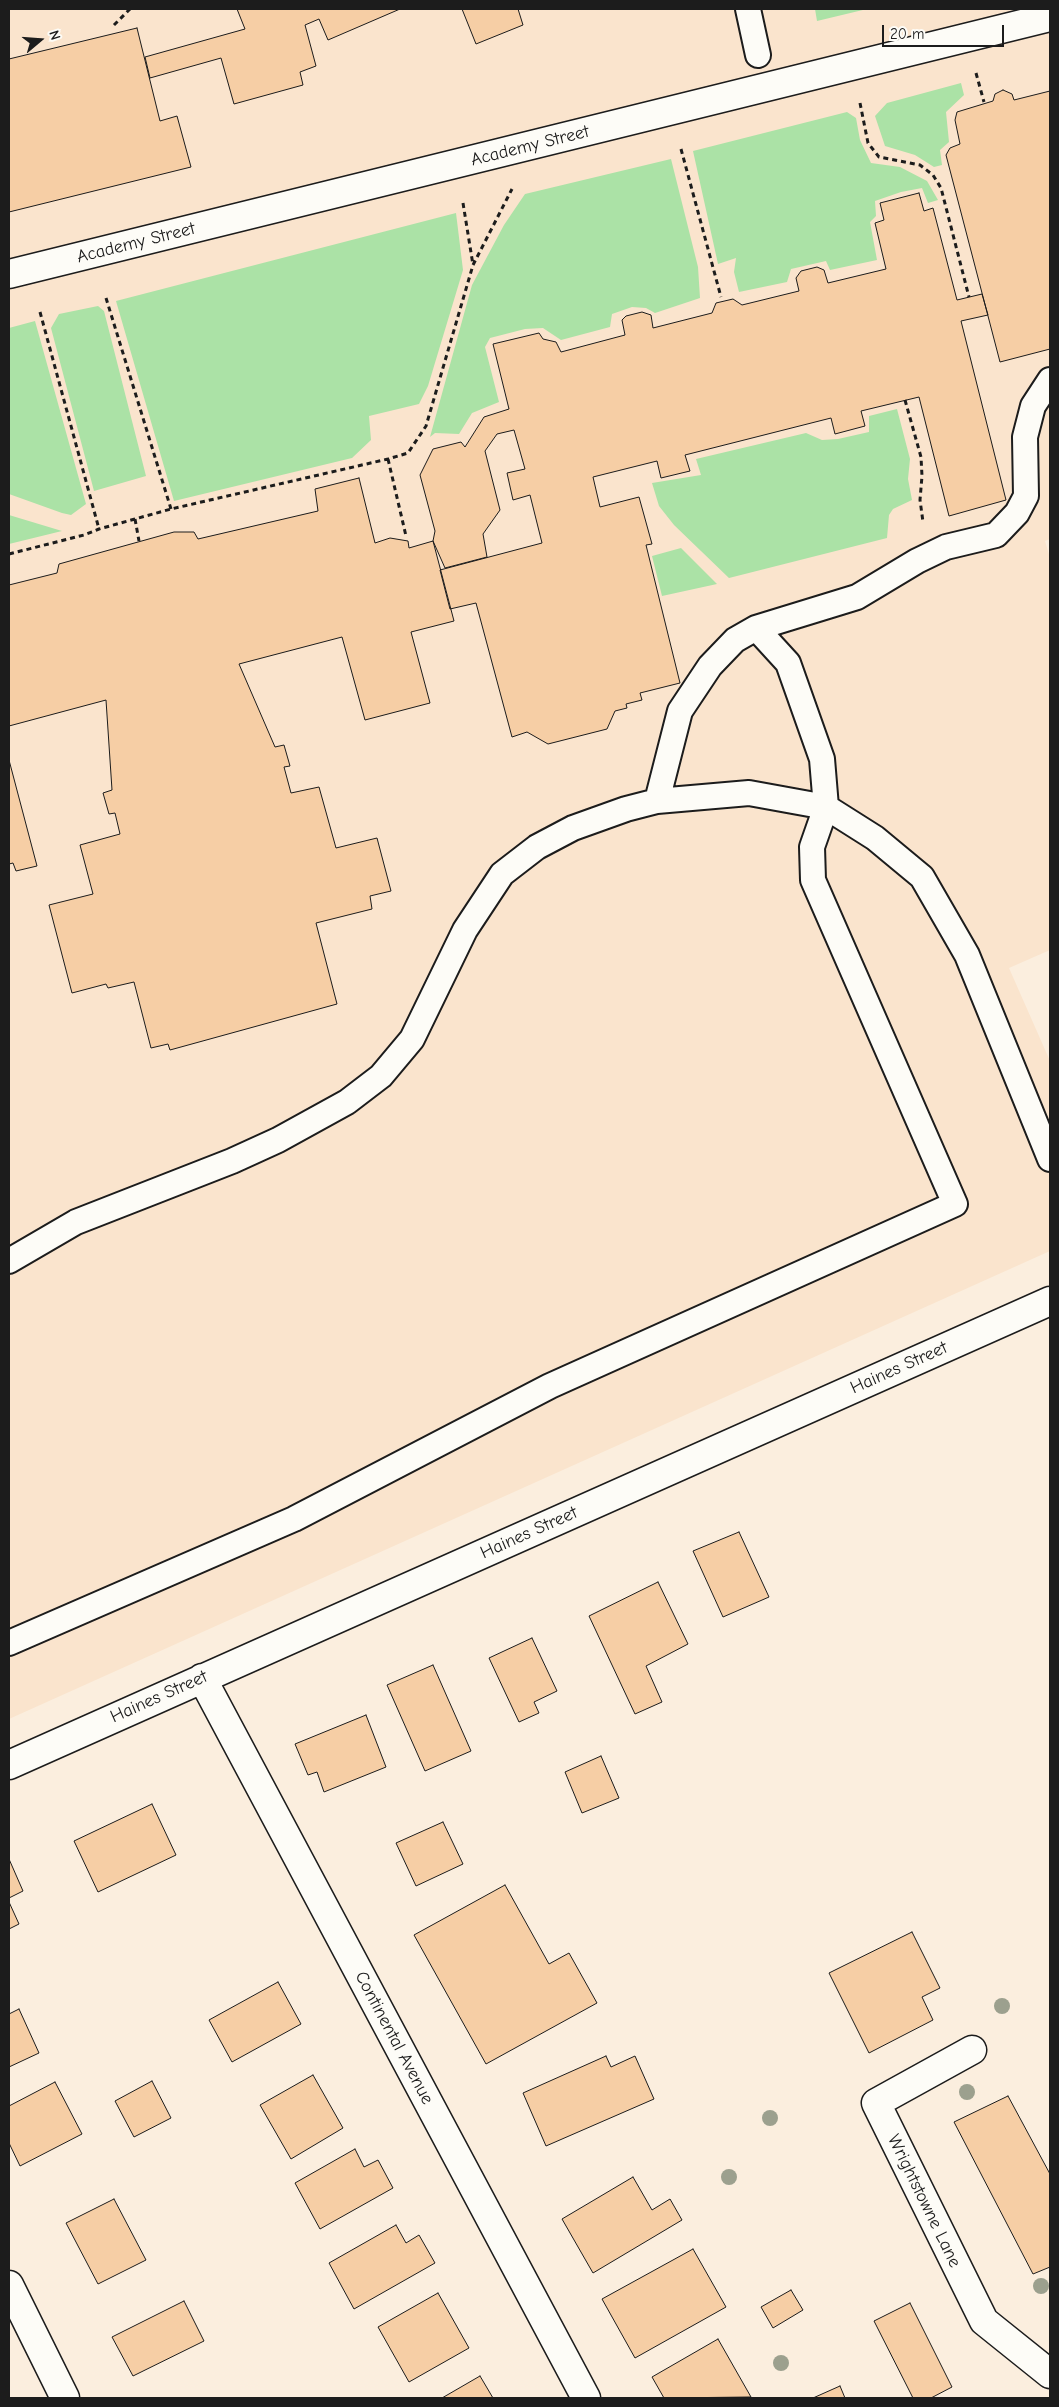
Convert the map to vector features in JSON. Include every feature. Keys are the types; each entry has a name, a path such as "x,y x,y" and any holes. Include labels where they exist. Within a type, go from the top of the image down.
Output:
{"street":[{"name":"Academy Street","path":"9,274 1050,17"},
{"name":"Haines Street","path":"9,1765 1050,1301"},
{"name":"Continental Avenue","path":"202,1678 586,2398"},
{"name":"Wrightstowne Lane","path":"972,2050 876,2103 984,2321 1050,2374"},
{"path":"10,2292 65,2398"}],"lane":[{"path":"748,9 758,55"},
{"path":"658,802 680,711 710,666 735,640 756,628 857,597 917,561 946,548 996,535 1017,513 1026,496 1025,437 1033,406 1050,380"},
{"path":"9,1643 294,1519 550,1386 955,1204 813,880 812,847 826,807 822,759 788,663 756,628"},
{"path":"9,1261 76,1222 232,1162 278,1140 347,1102 381,1076 412,1039 465,930 502,874 537,847 573,828 626,809 658,802 749,793 826,807 875,838 922,877 967,955 1050,1159"}],"path":[{"path":"114,25 130,9"},
{"path":"976,73 984,102"},
{"path":"860,103 868,143 879,157 920,165 933,175 941,188 969,297"},
{"path":"681,149 721,297"},
{"path":"9,554 84,535 170,509 388,459 408,452 426,426 473,265 512,188"},
{"path":"463,203 473,265"},
{"path":"106,298 170,509"},
{"path":"40,312 99,529"},
{"path":"905,400 921,457 920,500 925,529"},
{"path":"388,459 406,536"},
{"path":"135,519 139,541"}],"shaded area":[{"path":"9,9 1050,9 1050,539 1045,541 1050,558 1050,950 1009,968 1050,1061 1050,1251 9,1719"}],"green space":[{"path":"815,9 867,9 817,21"},
{"path":"961,83 964,95 946,112 949,142 940,150 942,165 934,167 915,155 885,146 875,116 887,103"},
{"path":"847,112 856,118 860,140 871,163 900,167 927,181 938,200 928,203 922,188 901,192 875,201 876,216 870,222 877,260 830,270 826,261 791,269 787,282 739,292 734,272 736,258 718,264 693,151"},
{"path":"671,159 698,267 700,298 655,313 646,308 632,307 612,314 610,327 561,340 543,328 525,329 490,338 485,347 499,402 472,413 459,434 435,433 430,437 472,285 504,225 525,194"},
{"path":"456,213 463,270 428,386 419,404 369,416 371,440 352,458 174,501 116,301"},
{"path":"98,306 104,311 146,476 94,491 51,328 59,314"},
{"path":"35,321 86,504 71,515 9,494 9,328"},
{"path":"897,409 910,459 908,479 912,500 893,509 889,515 887,538 729,578 674,525 659,506 652,483 701,475 696,459 806,433 822,440 838,439 869,432 869,416"},
{"path":"9,515 62,531 9,544"},
{"path":"681,548 717,584 662,596 652,556"}],"building":[{"path":"237,9 400,9 328,40 319,19 305,25 316,66 300,72 303,85 234,104 221,58 150,78 145,57 245,29"},
{"path":"462,9 518,9 523,25 476,44"},
{"path":"137,28 160,121 177,116 191,167 9,212 9,59"},
{"path":"1003,90 1012,94 1014,100 1050,91 1050,349 1000,362 946,155 950,148 960,144 955,120 957,112 993,101 995,94"},
{"path":"919,193 924,211 933,208 957,300 982,294 988,315 961,321 1006,500 949,516 919,397 861,411 865,426 835,434 831,418 685,455 690,471 661,478 657,461 593,477 600,507 639,497 652,544 646,545 680,683 640,693 642,700 626,704 627,708 615,711 607,729 548,744 527,732 512,737 476,603 450,609 440,570 542,543 530,495 513,500 507,473 525,469 514,430 497,434 485,451 500,510 483,534 487,557 445,568 433,541 435,531 420,475 433,449 461,442 465,447 484,417 509,409 493,344 539,333 543,339 556,342 561,352 625,335 622,320 626,316 642,312 651,315 653,328 712,313 716,303 733,299 742,305 799,291 796,278 801,271 817,267 824,270 828,283 886,269 875,223 884,220 880,203"},
{"path":"359,478 375,543 390,538 408,541 409,548 433,541 454,621 411,632 430,703 365,720 342,637 239,664 275,747 284,745 290,766 284,767 291,793 319,787 336,848 377,838 391,891 370,896 372,909 316,923 337,1004 170,1050 168,1044 151,1048 134,982 108,988 106,984 72,993 49,905 93,894 80,845 120,834 115,813 109,814 103,793 112,790 106,700 9,726 9,585 57,573 59,564 174,532 194,532 198,539 318,511 315,489"},
{"path":"9,760 37,866 16,871 13,863 9,864"},
{"path":"739,1532 769,1597 723,1617 693,1551"},
{"path":"658,1582 688,1644 646,1666 662,1702 635,1714 589,1616"},
{"path":"532,1638 557,1691 534,1702 539,1713 519,1722 489,1658"},
{"path":"433,1665 471,1751 425,1771 387,1685"},
{"path":"366,1715 386,1767 324,1792 317,1772 308,1775 295,1744"},
{"path":"601,1756 619,1798 582,1813 565,1772"},
{"path":"152,1804 176,1855 98,1892 74,1841"},
{"path":"443,1822 463,1864 416,1886 396,1843"},
{"path":"9,1859 23,1891 9,1898"},
{"path":"505,1885 549,1964 569,1953 597,2003 486,2064 414,1935"},
{"path":"9,1902 19,1924 9,1929"},
{"path":"912,1932 940,1988 922,1997 933,2020 869,2053 829,1973"},
{"path":"278,1982 301,2024 232,2062 209,2020"},
{"path":"19,2009 39,2053 9,2067 9,2014"},
{"path":"606,2056 611,2067 635,2056 654,2099 546,2146 523,2093"},
{"path":"313,2075 343,2128 291,2159 260,2105"},
{"path":"152,2081 171,2118 134,2137 115,2101"},
{"path":"55,2082 82,2134 20,2166 9,2143 9,2106"},
{"path":"1008,2096 1050,2174 1050,2267 1033,2274 954,2122"},
{"path":"355,2149 364,2167 378,2160 393,2188 320,2229 295,2183"},
{"path":"633,2177 652,2210 670,2199 682,2220 593,2273 562,2219"},
{"path":"114,2199 146,2260 98,2284 66,2223"},
{"path":"396,2225 406,2243 419,2235 435,2263 354,2309 329,2263"},
{"path":"693,2249 726,2307 635,2358 602,2299"},
{"path":"791,2290 803,2310 773,2328 761,2307"},
{"path":"438,2293 469,2348 409,2382 378,2327"},
{"path":"184,2301 204,2341 133,2376 112,2337"},
{"path":"910,2303 952,2387 931,2398 913,2398 874,2321"},
{"path":"718,2339 751,2397 664,2398 652,2377"},
{"path":"480,2376 493,2398 442,2398"},
{"path":"840,2386 845,2398 813,2398"}]}
